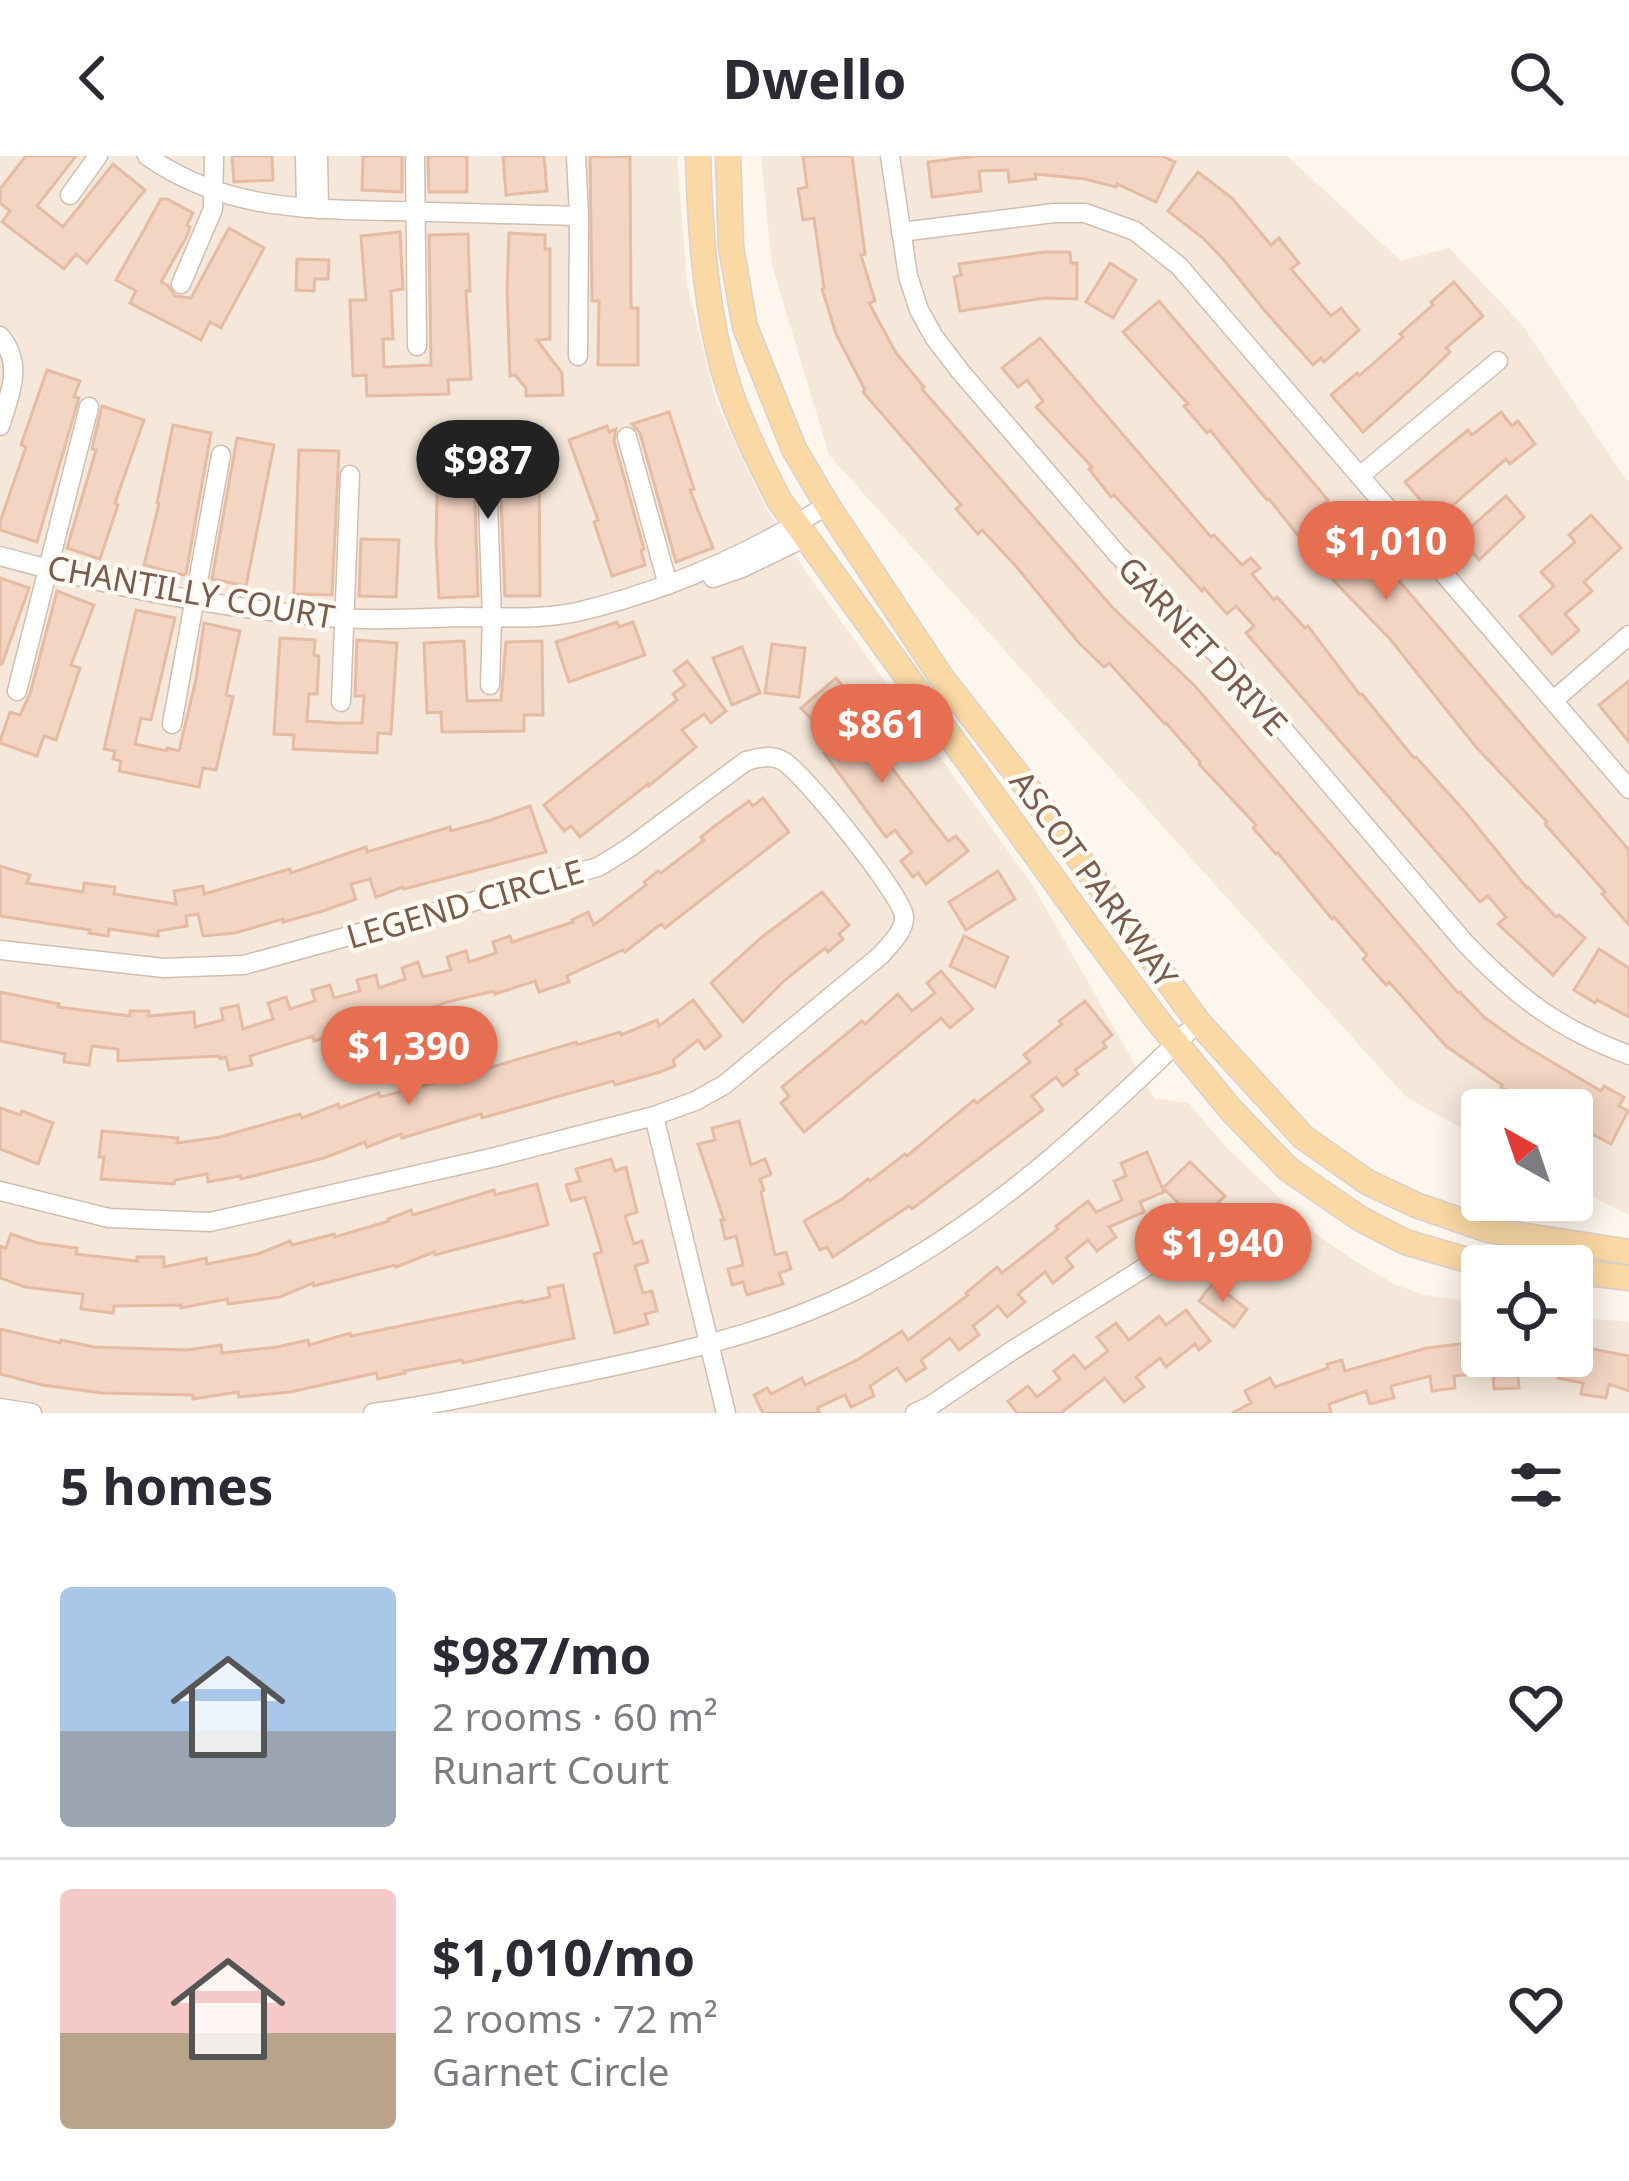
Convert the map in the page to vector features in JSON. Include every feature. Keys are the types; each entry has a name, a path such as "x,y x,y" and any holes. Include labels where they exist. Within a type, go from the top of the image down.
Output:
{"main road":[{"name":"ASCOT PARKWAY","path":"698,156 707,281 719,354 746,434 779,500 1088,927 1231,1110 1288,1169 1359,1218 1405,1242 1461,1258"},
{"name":"ASCOT PARKWAY","path":"728,156 731,247 745,327 794,449 941,676 1198,1022 1303,1137 1367,1182 1488,1230 1629,1252"},
{"path":"1593,1274 1629,1278"}],"street":[{"path":"70,194 98,156"},
{"path":"147,156 185,180 257,203 312,209 579,216"},
{"path":"181,284 213,209 214,156"},
{"path":"305,156 312,209"},
{"path":"312,209 318,156"},
{"path":"415,156 417,346"},
{"path":"576,156 578,356"},
{"name":"GARNET DRIVE","path":"890,156 908,276 934,338 959,371 1118,555 1231,668 1499,980 1559,1024 1629,1055"},
{"path":"902,232 1054,213 1085,213 1136,231 1179,266 1629,789"},
{"path":"0,336 10,349 14,380 0,426"},
{"path":"1361,476 1498,361"},
{"path":"17,691 89,407"},
{"path":"627,437 668,586"},
{"path":"172,724 221,455"},
{"path":"487,473 490,685"},
{"path":"341,701 350,475"},
{"name":"CHANTILLY COURT","path":"0,556 194,598 344,619 572,613 732,565 802,531 827,505"},
{"path":"1555,699 1629,635"},
{"name":"LEGEND CIRCLE","path":"0,950 164,968 244,965 598,867 746,761 766,757 782,760 808,784 900,903 904,917 902,929 881,956 724,1084 654,1116 210,1222 109,1218 0,1191"},
{"path":"373,1413 632,1363 754,1331 847,1294 911,1259 997,1202 1051,1159 1198,1022"},
{"path":"654,1116 726,1413"},
{"path":"915,1413 1152,1263"},
{"path":"0,1408 32,1413"}],"shaded area":[{"path":"0,156 677,156 687,284 716,402 767,510 810,578 1032,884 1154,1098 1189,1103 1225,1146 1320,1237 1355,1261 1394,1284 1424,1295 1461,1300 1461,1377 1593,1377 1593,1319 1629,1322 1629,1413 0,1413"},
{"path":"761,156 1287,156 1401,261 1449,248 1523,326 1629,480 1629,1215 1593,1197 1593,1089 1461,1089 1461,1128 1405,1096 829,455 772,265"}],"building":[{"path":"26,156 76,156 37,206 63,227 113,164 145,190 87,263 76,254 64,269 2,222 10,211 0,203 0,189"},
{"path":"232,156 272,156 273,180 234,182"},
{"path":"363,156 402,156 402,192 362,190"},
{"path":"428,156 467,156 467,192 429,192"},
{"path":"503,156 544,156 547,191 506,195"},
{"path":"630,156 631,308 638,308 638,365 598,365 590,157"},
{"path":"803,156 852,156 865,254 861,255 875,301 869,303 922,389 1113,608 1195,686 1458,993 1520,1043 1601,1091 1604,1086 1624,1097 1619,1106 1628,1111 1611,1144 1593,1134 1593,1089 1504,1089 1446,1046 1363,959 1367,955 1166,723 1109,663 1104,667 1079,643 1014,564 956,509 961,505 863,392 836,334 822,289 814,218 803,220 798,189 807,187"},
{"path":"976,156 1162,156 1175,162 1156,202 1117,184 1085,179 1035,174 1036,179 1009,182 1008,170 979,171 981,191 932,197 928,162"},
{"path":"1198,172 1232,198 1271,245 1279,238 1299,263 1291,269 1331,316 1341,308 1359,330 1324,362 1321,358 1313,365 1223,259 1168,211"},
{"path":"161,199 193,213 187,236 161,282 175,296 191,298 229,228 264,248 221,328 210,322 201,340 130,303 136,291 116,280"},
{"path":"400,232 403,289 391,291 393,339 383,339 384,367 431,365 429,235 468,234 471,379 448,380 449,394 367,396 366,375 353,376 350,300 366,300 361,236"},
{"path":"509,233 545,235 545,249 550,249 550,339 537,340 562,373 563,395 526,396 526,388 515,375 510,376"},
{"path":"1070,252 1071,263 1077,263 1077,299 1045,298 960,311 954,277 961,275 959,264"},
{"path":"297,259 329,260 328,279 315,279 314,291 296,290"},
{"path":"1110,263 1136,280 1113,318 1086,302"},
{"path":"1454,282 1483,316 1363,432 1331,395 1403,337 1400,334"},
{"path":"1159,301 1328,500 1320,507 1338,529 1348,521 1629,850 1629,925 1547,822 1476,747 1390,639 1334,581 1123,332"},
{"path":"1040,338 1211,537 1242,565 1251,558 1260,568 1252,574 1274,600 1277,597 1308,626 1360,695 1527,888 1585,938 1553,975 1498,924 1506,917 1488,896 1480,902 1246,633 1254,626 1236,606 1227,614 1204,588 1202,591 1111,497 1089,469 1092,467 1036,407 1043,401 1027,380 1018,387 1002,368"},
{"path":"47,370 80,381 37,542 0,530 0,522"},
{"path":"102,406 144,420 100,559 67,548 96,450 92,449"},
{"path":"669,412 694,489 690,490 713,548 676,562 640,433 632,424"},
{"path":"1501,412 1512,426 1518,421 1535,444 1510,464 1506,459 1437,519 1405,482 1468,430 1472,435"},
{"path":"173,425 211,433 183,575 144,565"},
{"path":"607,426 609,432 616,429 614,441 645,565 612,576 569,440"},
{"path":"237,438 274,445 246,586 212,579"},
{"path":"299,450 339,451 332,595 294,594"},
{"path":"539,450 540,596 505,596 500,473 498,465 488,460 479,462 474,473 478,596 439,598 438,453"},
{"path":"1506,496 1524,517 1479,560 1460,537"},
{"path":"1591,515 1621,548 1584,582 1592,591 1565,614 1579,630 1552,654 1520,616 1554,586 1541,572 1575,542 1569,535"},
{"path":"361,539 399,540 396,597 359,596"},
{"path":"0,578 29,588 2,664 0,664"},
{"path":"57,591 94,605 71,665 80,668 56,740 44,736 37,756 0,741 10,712 20,715 30,694"},
{"path":"136,610 175,618 151,720 141,718 135,744 167,751 179,751 204,623 240,631 226,695 233,697 216,770 203,768 199,787 119,771 121,761 113,759 115,751 104,749"},
{"path":"617,622 619,627 633,622 645,655 569,682 556,642"},
{"path":"280,638 315,640 317,694 309,694 307,721 338,723 362,723 364,696 355,696 357,640 397,643 391,734 378,733 377,753 293,749 294,735 274,734"},
{"path":"464,641 467,701 501,700 506,642 542,641 543,715 524,715 524,731 442,732 441,712 427,713 424,643"},
{"path":"772,644 805,648 799,697 765,693"},
{"path":"742,647 760,693 732,705 713,658"},
{"path":"687,661 726,711 711,723 704,714 682,730 696,747 649,786 580,837 571,826 564,831 544,805 677,700 673,694 685,685 674,671"},
{"path":"836,678 857,702 851,708 882,747 878,750 948,841 956,836 968,851 926,884 918,873 913,877 901,861 912,852 895,830 886,837 824,753 843,737 824,716 815,723 801,708"},
{"path":"1629,681 1629,742 1599,705"},
{"path":"763,798 789,832 665,928 661,924 625,952 539,992 535,981 447,1002 405,1018 404,1014 314,1041 313,1036 250,1056 252,1065 229,1070 226,1057 118,1061 118,1049 92,1046 89,1065 64,1062 65,1054 0,1041 0,992 58,1007 130,1016 130,1011 149,1011 149,1016 194,1012 195,1027 223,1020 221,1009 238,1005 243,1029 273,1019 268,1003 286,997 290,1009 315,1001 312,990 330,985 334,998 360,991 357,980 376,975 379,988 405,979 402,968 418,962 423,977 451,970 447,957 466,951 469,962 496,953 493,942 510,936 512,942 573,922 588,912 594,925 704,840 701,837 716,825 749,801 753,806"},
{"path":"530,806 546,852 376,897 370,879 351,884 356,899 235,933 203,936 198,914 186,916 187,926 158,931 158,936 109,929 108,936 0,916 0,866 30,875 27,883 83,892 84,883 115,887 114,894 176,904 174,891 203,886 204,894"},
{"path":"998,871 1015,899 966,930 949,902"},
{"path":"822,892 849,925 839,934 843,939 785,980 743,1022 711,983"},
{"path":"964,936 1008,957 995,987 950,966"},
{"path":"1599,949 1629,968 1629,1017 1574,990"},
{"path":"941,971 973,1009 950,1028 941,1018 804,1132 781,1103 789,1096 782,1087 898,994 912,1011 935,993 927,983"},
{"path":"693,1000 721,1036 705,1049 698,1040 673,1060 675,1066 660,1072 482,1118 481,1114 402,1138 401,1134 367,1147 365,1142 324,1158 241,1179 208,1182 207,1174 174,1184 101,1179 102,1131 178,1138 177,1143 220,1137 576,1042 621,1035 657,1020 659,1026"},
{"path":"1085,1001 1112,1035 1103,1042 1106,1047 1075,1070 1078,1074 1063,1086 1056,1077 1032,1096 1043,1110 912,1209 909,1206 833,1257 827,1247 820,1250 804,1221 907,1156 974,1100 977,1103 1030,1062 1024,1055"},
{"path":"0,1108 53,1123 38,1164 0,1149"},
{"path":"739,1121 751,1165 765,1159 771,1174 760,1179 761,1192 775,1255 786,1252 791,1269 779,1273 783,1284 747,1295 743,1282 732,1285 728,1269 743,1265 736,1236 725,1239 724,1220 698,1144 715,1140 712,1128"},
{"path":"1147,1152 1164,1192 1140,1202 1144,1212 1109,1227 1116,1237 1097,1251 1088,1240 1066,1258 1073,1267 1053,1283 1045,1272 1018,1294 1025,1302 1007,1317 998,1306 973,1326 979,1335 959,1350 950,1338 921,1360 926,1368 906,1381 897,1368 870,1386 874,1396 851,1407 845,1395 817,1408 820,1413 763,1413 754,1395 767,1388 771,1394 802,1378 805,1385 902,1331 908,1340 997,1267 1002,1273 1088,1201 1096,1212 1122,1200 1114,1181 1126,1176 1121,1163"},
{"path":"611,1159 615,1171 626,1167 637,1212 625,1216 634,1244 642,1241 648,1262 635,1266 643,1293 652,1291 657,1311 645,1314 648,1324 615,1333 594,1254 602,1252 585,1197 571,1201 566,1185 580,1181 576,1169"},
{"path":"1190,1162 1225,1196 1198,1222 1163,1188"},
{"path":"537,1184 548,1225 434,1252 396,1267 313,1283 280,1297 228,1304 227,1299 181,1308 114,1306 113,1313 81,1309 83,1294 25,1287 0,1278 0,1246 6,1248 11,1234 77,1248 76,1254 137,1261 137,1257 164,1257 164,1267 206,1258 207,1264 258,1254 290,1241 292,1245 335,1237 411,1210 413,1215 494,1190 495,1195"},
{"path":"1246,1210 1258,1231 1221,1252 1209,1231"},
{"path":"1262,1236 1277,1252 1229,1280"},
{"path":"1213,1283 1247,1309 1234,1327 1199,1301"},
{"path":"563,1285 574,1338 378,1379 376,1373 290,1392 239,1397 238,1392 193,1399 193,1395 102,1393 0,1374 0,1329 94,1347 187,1350 221,1345 222,1353 308,1340 309,1345 350,1333 522,1303 550,1297 548,1288"},
{"path":"1186,1310 1210,1341 1199,1350 1195,1344 1166,1367 1160,1358 1136,1377 1144,1387 1124,1402 1105,1378 1061,1413 1017,1413 1008,1401 1028,1386 1037,1397 1060,1379 1054,1371 1074,1355 1085,1369 1108,1351 1097,1337 1116,1323 1129,1340 1159,1316 1166,1325"},
{"path":"1461,1344 1461,1375 1454,1376 1455,1388 1432,1391 1430,1376 1391,1386 1394,1398 1370,1404 1366,1391 1329,1404 1331,1413 1232,1413 1251,1403 1245,1391 1270,1378 1275,1387 1342,1360 1345,1371 1427,1348"},
{"path":"1593,1349 1629,1356 1629,1391 1609,1384 1606,1398 1581,1394 1583,1383 1558,1378 1593,1377"},
{"path":"1493,1377 1518,1377 1519,1388 1494,1389"}]}
